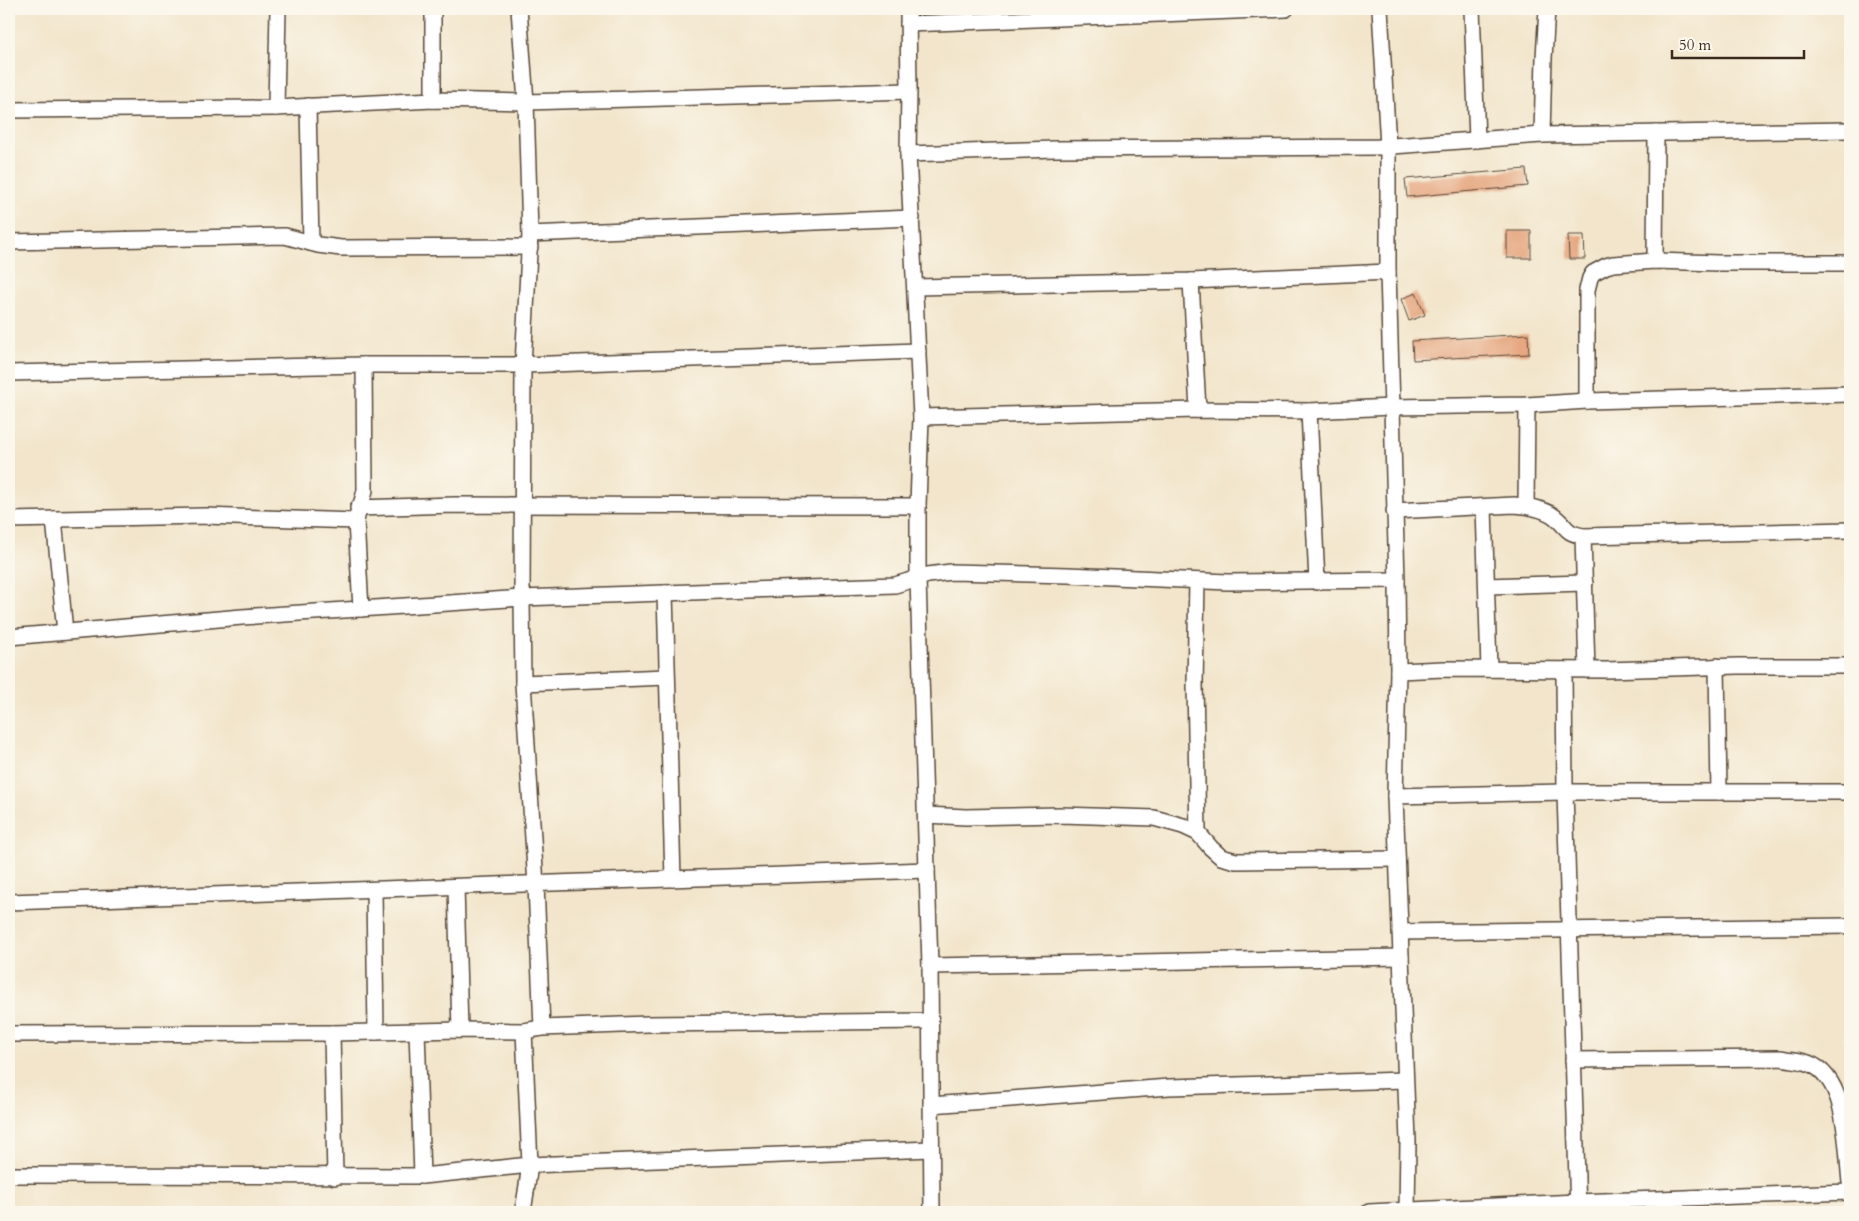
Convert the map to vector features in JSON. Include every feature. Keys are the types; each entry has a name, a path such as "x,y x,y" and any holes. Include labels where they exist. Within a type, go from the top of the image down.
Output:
{"street":[{"path":"276,108 278,9"},
{"path":"433,9 433,100"},
{"path":"519,9 526,102 530,241 523,365 523,683 536,885 542,1028"},
{"path":"908,9 908,154 921,416 918,579 930,966 932,1212"},
{"path":"908,24 1286,9"},
{"path":"1380,9 1388,146 1388,272 1397,580 1396,859 1408,1141 1407,1211"},
{"path":"1472,9 1477,140"},
{"path":"1542,135 1547,9"},
{"path":"9,110 276,108 433,100 526,102 909,91"},
{"path":"308,106 311,243"},
{"path":"908,154 1055,149 1388,146 1542,135 1850,130"},
{"path":"1655,261 1656,133"},
{"path":"9,242 286,236 311,243 341,248 530,241 912,218"},
{"path":"1587,401 1587,290 1593,273 1606,266 1655,261 1850,263"},
{"path":"915,287 1191,281 1388,272"},
{"path":"1191,281 1198,410"},
{"path":"9,373 364,365 523,365 918,351"},
{"path":"361,609 357,514 365,490 364,365"},
{"path":"921,416 1198,410 1309,411 1850,394"},
{"path":"1526,506 1527,405"},
{"path":"1309,411 1318,582"},
{"path":"9,520 357,514 454,505 918,506"},
{"path":"1394,512 1514,505 1526,506 1550,514 1572,534 1584,536 1850,530"},
{"path":"1484,507 1489,669"},
{"path":"54,519 65,632"},
{"path":"1584,536 1586,670"},
{"path":"9,636 242,617 522,598 894,585 938,573 992,572 1197,581 1318,582 1397,580"},
{"path":"1197,581 1195,684 1198,833"},
{"path":"1487,586 1585,583"},
{"path":"665,593 673,879"},
{"path":"1718,666 1718,792"},
{"path":"1398,671 1850,666"},
{"path":"1564,670 1565,792 1578,1207"},
{"path":"523,683 666,677"},
{"path":"1395,796 1565,792 1850,792"},
{"path":"926,815 966,817 1061,815 1154,818 1183,826 1198,833 1221,857 1236,861 1396,859"},
{"path":"9,902 374,891 927,870"},
{"path":"456,887 460,1030"},
{"path":"374,891 376,1032"},
{"path":"1400,932 1850,926"},
{"path":"930,966 1401,958"},
{"path":"9,1034 524,1031 542,1028 929,1021"},
{"path":"417,1031 422,1176"},
{"path":"523,1212 530,1165 524,1031"},
{"path":"332,1033 335,1177"},
{"path":"1573,1060 1781,1058 1809,1063 1826,1074 1836,1092 1842,1113 1850,1182"},
{"path":"931,1105 1169,1087 1405,1080"},
{"path":"9,1175 422,1176 530,1165 931,1149"},
{"path":"1369,1212 1578,1207 1850,1192"}],"building":[{"path":"1526,169 1528,186 1407,197 1405,179"},
{"path":"1507,231 1531,231 1531,258 1507,258"},
{"path":"1568,235 1584,235 1585,259 1569,259"},
{"path":"1416,293 1425,315 1409,321 1401,299"},
{"path":"1528,334 1529,354 1413,360 1412,341"}]}
